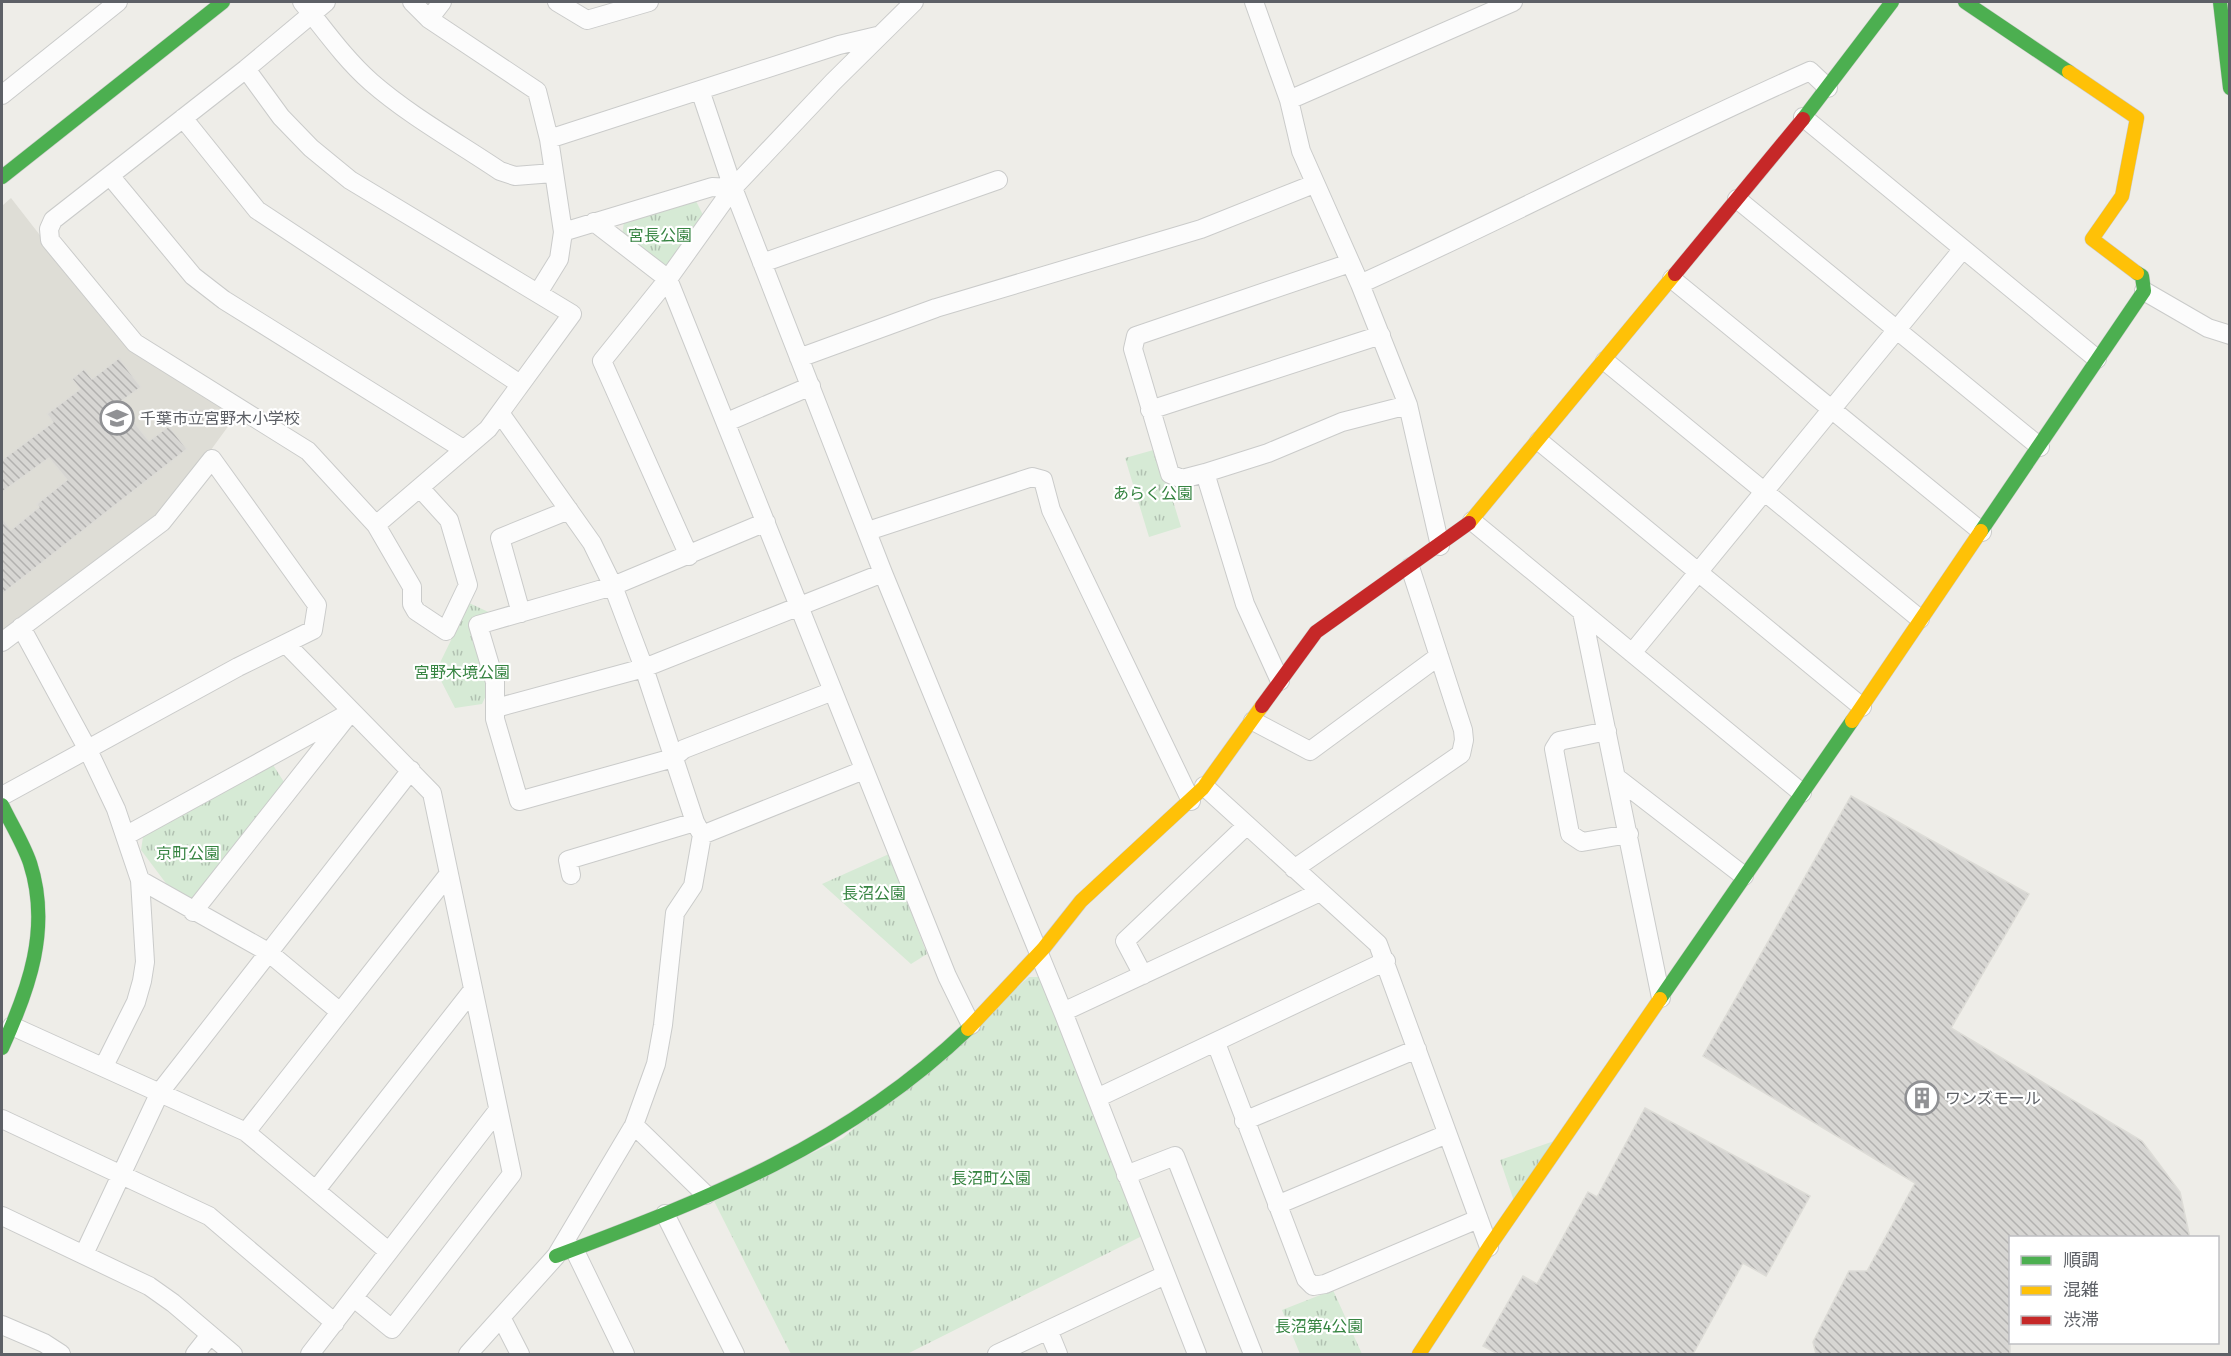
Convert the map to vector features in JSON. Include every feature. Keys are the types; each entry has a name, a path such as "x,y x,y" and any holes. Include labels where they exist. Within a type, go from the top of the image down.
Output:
{"main road":[{"path":"2,177 223,2"},
{"path":"556,1256 666,1214 773,1167 851,1124 901,1089 971,1025 1038,955 1081,901 1191,801 1253,721 1295,656 1316,632 1440,546 1472,521 1828,88 1892,2"},
{"path":"1419,1354 1744,876 2040,447 2144,291 2142,276 2092,239 2122,196 2137,118 1965,2"},
{"path":"2220,2 2229,88"},
{"path":"2,805 30,862 37,888 40,914 34,970 2,1048"}],"street":[{"path":"2,95 118,2"},
{"path":"326,2 307,8 246,69 111,177 53,220 49,229 50,240 135,343 308,451 376,525 412,587 412,604 416,612 446,631 468,585 449,520 420,488"},
{"path":"412,2 429,19 537,91 549,139 563,232 559,260 538,293"},
{"path":"429,19 442,2"},
{"path":"557,2 587,20 649,2"},
{"path":"689,556 602,361 668,279 733,188 914,2"},
{"path":"1254,2 1289,100 1301,151 1360,284 1408,405 1440,546"},
{"path":"1289,100 1513,2"},
{"path":"307,8 339,49 371,81 406,109 500,171 515,176 553,173"},
{"path":"549,139 839,45 879,36"},
{"path":"246,69 296,132 350,180 572,314 488,429 376,525"},
{"path":"1360,284 1461,238 1693,123 1809,71 1828,88"},
{"path":"700,90 733,188 883,573 1063,1012 1197,1354"},
{"path":"1803,117 2097,359"},
{"path":"183,118 257,210 520,384"},
{"path":"111,177 193,276 224,300 463,449"},
{"path":"762,263 998,180"},
{"path":"799,358 936,308 1201,229 1314,184"},
{"path":"563,232 712,187 733,188"},
{"path":"1737,199 2040,447"},
{"path":"594,222 668,279 947,976 971,1025"},
{"path":"1632,653 1962,250"},
{"path":"1350,263 1136,336 1132,349 1170,474 1182,480 1268,453 1342,422 1408,405"},
{"path":"1672,279 1830,411 1982,531"},
{"path":"2144,291 2208,328 2229,335"},
{"path":"1150,410 1381,335"},
{"path":"1605,361 1920,619"},
{"path":"727,422 811,386"},
{"path":"468,1354 502,1319 556,1256 634,1125 656,1064 662,1035 675,913 693,886 699,828 613,586 592,543 500,413"},
{"path":"1539,441 1862,707"},
{"path":"2,642 162,522 212,459 317,605 314,630 238,667 2,796"},
{"path":"1205,473 1245,604 1280,681"},
{"path":"868,531 1032,477 1043,480 1051,510 1191,801"},
{"path":"521,613 500,538 569,510"},
{"path":"1472,521 1802,793"},
{"path":"766,522 613,586 478,626 495,682 495,719 519,801 673,758 684,749 833,691"},
{"path":"1294,869 1461,754 1464,740 1463,730 1410,567"},
{"path":"496,708 644,668 883,573"},
{"path":"1582,612 1662,998"},
{"path":"21,627 88,750 127,835 140,880 145,962 142,981 136,1002 104,1066"},
{"path":"286,645 432,793 512,1174 392,1329 354,1298"},
{"path":"1253,721 1310,751 1439,656"},
{"path":"127,835 351,712"},
{"path":"193,912 351,712"},
{"path":"1607,731 1559,741 1554,748 1570,834 1582,842 1629,834"},
{"path":"84,1254 160,1092 411,770"},
{"path":"571,875 568,860 699,828 864,770"},
{"path":"1617,778 1744,876"},
{"path":"1204,786 1370,936 1386,960 1490,1247"},
{"path":"1143,975 1125,941 1246,826"},
{"path":"246,1132 448,875"},
{"path":"140,880 193,912 268,952 340,1012"},
{"path":"1063,1012 1320,892"},
{"path":"1097,1098 1386,960"},
{"path":"316,1190 472,991"},
{"path":"12,1026 246,1132 388,1251"},
{"path":"1216,1043 1306,1279 1313,1286 1325,1284 1478,1219"},
{"path":"1244,1121 1417,1049"},
{"path":"310,1354 498,1110"},
{"path":"2,1119 209,1216 335,1323"},
{"path":"634,1125 706,1195"},
{"path":"1277,1205 1448,1134"},
{"path":"1126,1175 1174,1156 1253,1354"},
{"path":"666,1214 735,1354"},
{"path":"2,1216 149,1286 233,1354"},
{"path":"574,1249 626,1354"},
{"path":"997,1354 1049,1332 1165,1275"},
{"path":"502,1319 520,1354"},
{"path":"2,1325 44,1343 61,1354"},
{"path":"1049,1332 1058,1354"},
{"path":"195,1354 210,1335"}],"shaded area":[{"name":"千葉市立宮野木小学校","path":"11,198 116,333 234,415 189,480 139,537 39,603 2,632 2,206"}],"green space":[{"name":"宮長公園","path":"694,197 704,217 670,265 659,267 622,237 624,221"},
{"name":"あらく公園","path":"1157,449 1181,527 1149,537 1125,458"},
{"name":"宮野木境公園","path":"469,603 495,615 472,620 490,687 482,704 455,708 436,671"},
{"name":"京町公園","path":"273,765 286,785 194,904 183,906 141,850 143,837"},
{"name":"長沼公園","path":"889,854 927,954 911,964 822,884"},
{"name":"長沼町公園","path":"1029,977 1041,977 1142,1236 907,1354 791,1354 714,1201 843,1138"},
{"path":"1560,1139 1514,1201 1500,1160"},
{"name":"長沼第4公園","path":"1333,1290 1362,1354 1300,1354 1282,1310"}],"building":[{"path":"119,358 141,387 119,403 149,441 169,426 187,449 2,594 2,518 11,530 39,507 37,504 67,480 49,458 2,492 2,460 53,422 47,414 80,389 72,379 84,369 92,379"},
{"path":"185,410 204,410 204,423 186,424"},
{"name":"ワンズモール","path":"1851,796 2029,894 1951,1028 2142,1141 2180,1192 2190,1236 2009,1236 2010,1354 1816,1354 1813,1342 1849,1271 1867,1271 1915,1183 1703,1056"},
{"path":"1645,1108 1810,1196 1766,1276 1743,1263 1693,1354 1498,1354 1483,1346 1523,1276 1537,1284 1588,1192 1597,1197"}],"traffic: fast":[{"path":"2,177 223,2"},
{"path":"1803,119 1892,2"},
{"path":"1965,2 2069,72"},
{"path":"2220,2 2230,88"},
{"path":"1981,531 2144,291 2142,276 2137,273"},
{"path":"1660,999 1852,721"},
{"path":"2,805 30,863 36,887 38,911 34,958 28,981 2,1048"},
{"path":"556,1256 722,1189 825,1137 922,1070 968,1029"}],"traffic: slow":[{"path":"2069,72 2137,118 2122,196 2092,239 2137,273"},
{"path":"1469,523 1675,274"},
{"path":"1852,721 1981,531"},
{"path":"968,1029 1043,949 1081,901 1203,788 1262,706"},
{"path":"1419,1354 1489,1247 1660,999"}],"traffic: jam":[{"path":"1675,274 1803,119"},
{"path":"1262,706 1316,632 1469,523"}],"place":[{"name":"千葉市立宮野木小学校","path":"117,418"},
{"name":"ワンズモール","path":"1922,1098"}]}
